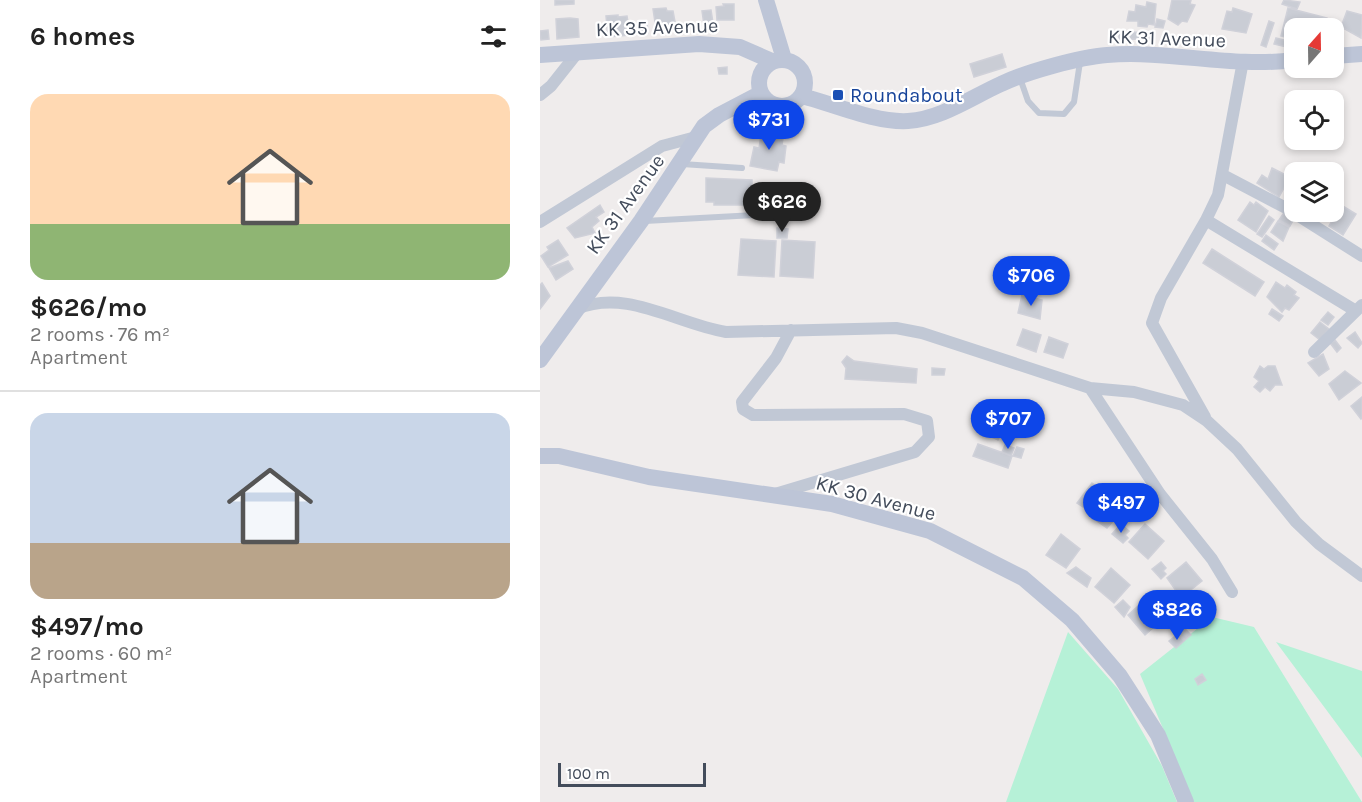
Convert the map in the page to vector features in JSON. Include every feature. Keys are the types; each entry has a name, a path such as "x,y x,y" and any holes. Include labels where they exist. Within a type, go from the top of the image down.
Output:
{"main road":[{"path":"766,0 778,60"},
{"name":"KK 35 Avenue","path":"540,55 717,45 748,50 778,60"},
{"path":"1344,55 1362,54"},
{"name":"KK 31 Avenue","path":"802,96 882,118 922,120 1020,77 1105,55 1147,55 1243,61 1284,60"},
{"path":"778,60 796,63 804,72 806,84 802,96 793,104 781,106 769,102 761,93 760,75 778,60"},
{"name":"KK 31 Avenue","path":"540,360 681,164 696,137 712,119 761,93"},
{"name":"KK 30 Avenue","path":"540,456 559,456 649,477 832,504 930,531 1023,578 1072,620 1120,676 1158,735 1186,802"}],"street":[{"path":"540,95 551,86 578,52"},
{"path":"1207,421 1152,322 1161,298 1218,195 1243,61"},
{"path":"540,222 662,146 696,137"},
{"path":"1223,175 1286,208 1362,256"},
{"path":"1206,220 1359,308 1314,352"},
{"path":"575,310 597,301 636,305 715,330 885,328 922,333 1090,388 1134,392 1171,400 1207,421 1237,449 1296,522 1319,544 1362,576"},
{"path":"768,496 915,452 929,436 927,421 904,414 753,415 743,410 742,402 776,358 791,330"},
{"path":"1090,388 1160,494 1212,559 1232,592"}],"lane":[{"path":"1020,77 1028,101 1039,113 1064,114 1074,102 1080,61"},
{"path":"681,164 742,168"},
{"path":"641,221 772,214"}],"green space":[{"path":"1212,617 1254,627 1362,802 1194,802 1140,674"},
{"path":"1068,632 1118,689 1162,766 1177,802 1006,802"},
{"path":"1276,642 1362,671 1362,758"}],"building":[{"path":"555,0 574,0 574,4 555,5"},
{"path":"1172,0 1191,0 1190,4 1195,5 1187,22 1182,21 1178,25 1168,19"},
{"path":"1284,0 1300,2 1297,9 1282,4"},
{"path":"1147,2 1156,4 1154,25 1138,26 1138,21 1127,21 1129,11 1135,12 1136,5 1146,7"},
{"path":"723,4 734,4 734,20 717,20 716,7 724,6"},
{"path":"666,8 667,11 673,11 676,27 656,29 653,9"},
{"path":"1233,8 1252,14 1246,33 1222,29 1227,11 1232,12"},
{"path":"1288,8 1327,18 1286,18"},
{"path":"711,10 713,23 704,25 702,11"},
{"path":"1347,11 1362,15 1361,38 1344,29"},
{"path":"618,15 618,17 627,16 630,35 608,37 606,16"},
{"path":"556,19 578,19 579,37 557,39"},
{"path":"1157,19 1165,21 1163,28 1155,27"},
{"path":"647,21 648,33 638,35 642,32 640,22"},
{"path":"1269,21 1274,23 1266,47 1261,45"},
{"path":"548,30 549,39 541,40 540,31"},
{"path":"1119,32 1129,32 1129,40 1119,39"},
{"path":"1130,32 1152,33 1152,40 1130,39"},
{"path":"1276,38 1284,40 1284,46 1274,44"},
{"path":"1002,54 1006,67 974,77 970,64"},
{"path":"727,67 727,74 719,74 718,68"},
{"path":"762,129 784,132 782,145 786,146 784,163 779,162 777,171 750,166 754,147 759,148"},
{"path":"1272,168 1284,174 1284,188 1279,197 1257,183 1262,175 1268,179"},
{"path":"706,178 752,180 752,205 714,205 714,202 706,202"},
{"path":"1250,202 1254,205 1256,202 1268,211 1256,232 1238,220"},
{"path":"600,205 604,212 596,217 599,221 592,227 595,233 575,238 567,228"},
{"path":"1344,207 1356,214 1343,235 1329,226 1331,222 1344,222"},
{"path":"1284,212 1284,222 1292,222 1290,226 1279,220"},
{"path":"1269,216 1274,220 1262,237 1257,234"},
{"path":"1278,221 1289,227 1283,241 1271,232"},
{"path":"777,228 788,229 787,238 777,238"},
{"path":"1266,235 1278,244 1274,250 1262,241"},
{"path":"741,239 776,241 774,277 738,275"},
{"path":"558,240 568,255 548,267 541,256 549,250 547,247"},
{"path":"782,240 815,242 813,278 780,276"},
{"path":"1212,249 1264,282 1255,296 1203,263"},
{"path":"568,261 573,269 556,280 549,268"},
{"path":"1276,282 1285,288 1287,285 1296,292 1294,295 1299,298 1289,310 1285,308 1282,312 1267,297"},
{"path":"542,283 550,296 540,309 540,285"},
{"path":"1022,295 1042,300 1040,319 1018,313"},
{"path":"1272,309 1283,316 1279,321 1269,314"},
{"path":"1328,312 1334,317 1328,325 1321,320"},
{"path":"1320,322 1329,329 1320,340 1311,333"},
{"path":"1023,329 1041,335 1036,352 1017,345"},
{"path":"1355,332 1362,343 1358,348 1347,338"},
{"path":"1049,337 1068,344 1063,358 1044,352"},
{"path":"1335,340 1341,348 1337,352 1330,343"},
{"path":"1323,354 1329,369 1319,376 1308,363"},
{"path":"847,356 854,361 917,369 916,383 845,379 846,368 842,362"},
{"path":"1260,366 1264,369 1268,366 1275,366 1282,385 1275,385 1270,391 1265,387 1260,392 1254,387 1259,381 1254,377"},
{"path":"932,368 945,369 944,375 932,375"},
{"path":"1345,371 1361,383 1339,400 1329,384"},
{"path":"1362,397 1362,418 1361,419 1351,406"},
{"path":"986,413 1006,421 998,440 979,431"},
{"path":"978,444 1012,456 1008,468 973,456"},
{"path":"1005,445 1014,448 1011,456 1002,452"},
{"path":"1017,447 1024,449 1021,458 1013,456"},
{"path":"1092,483 1111,497 1097,516 1077,503"},
{"path":"1107,515 1114,520 1107,528 1097,521 1101,516 1104,518"},
{"path":"1121,524 1129,531 1125,535 1128,538 1123,543 1112,534"},
{"path":"1145,524 1164,541 1148,559 1129,542"},
{"path":"1061,534 1080,549 1066,568 1046,555"},
{"path":"1161,562 1166,568 1163,571 1166,574 1161,579 1152,569"},
{"path":"1186,562 1202,581 1181,598 1167,578"},
{"path":"1076,567 1091,578 1087,587 1067,573"},
{"path":"1111,568 1130,585 1114,603 1095,587"},
{"path":"1147,598 1164,618 1145,635 1128,615"},
{"path":"1123,600 1130,607 1124,617 1115,607"},
{"path":"1184,628 1191,635 1185,640 1178,633"},
{"path":"1178,634 1184,641 1176,648 1169,641"},
{"path":"1202,674 1206,680 1198,685 1195,679"}],"place":[{"name":"Roundabout","path":"838,95"}]}
